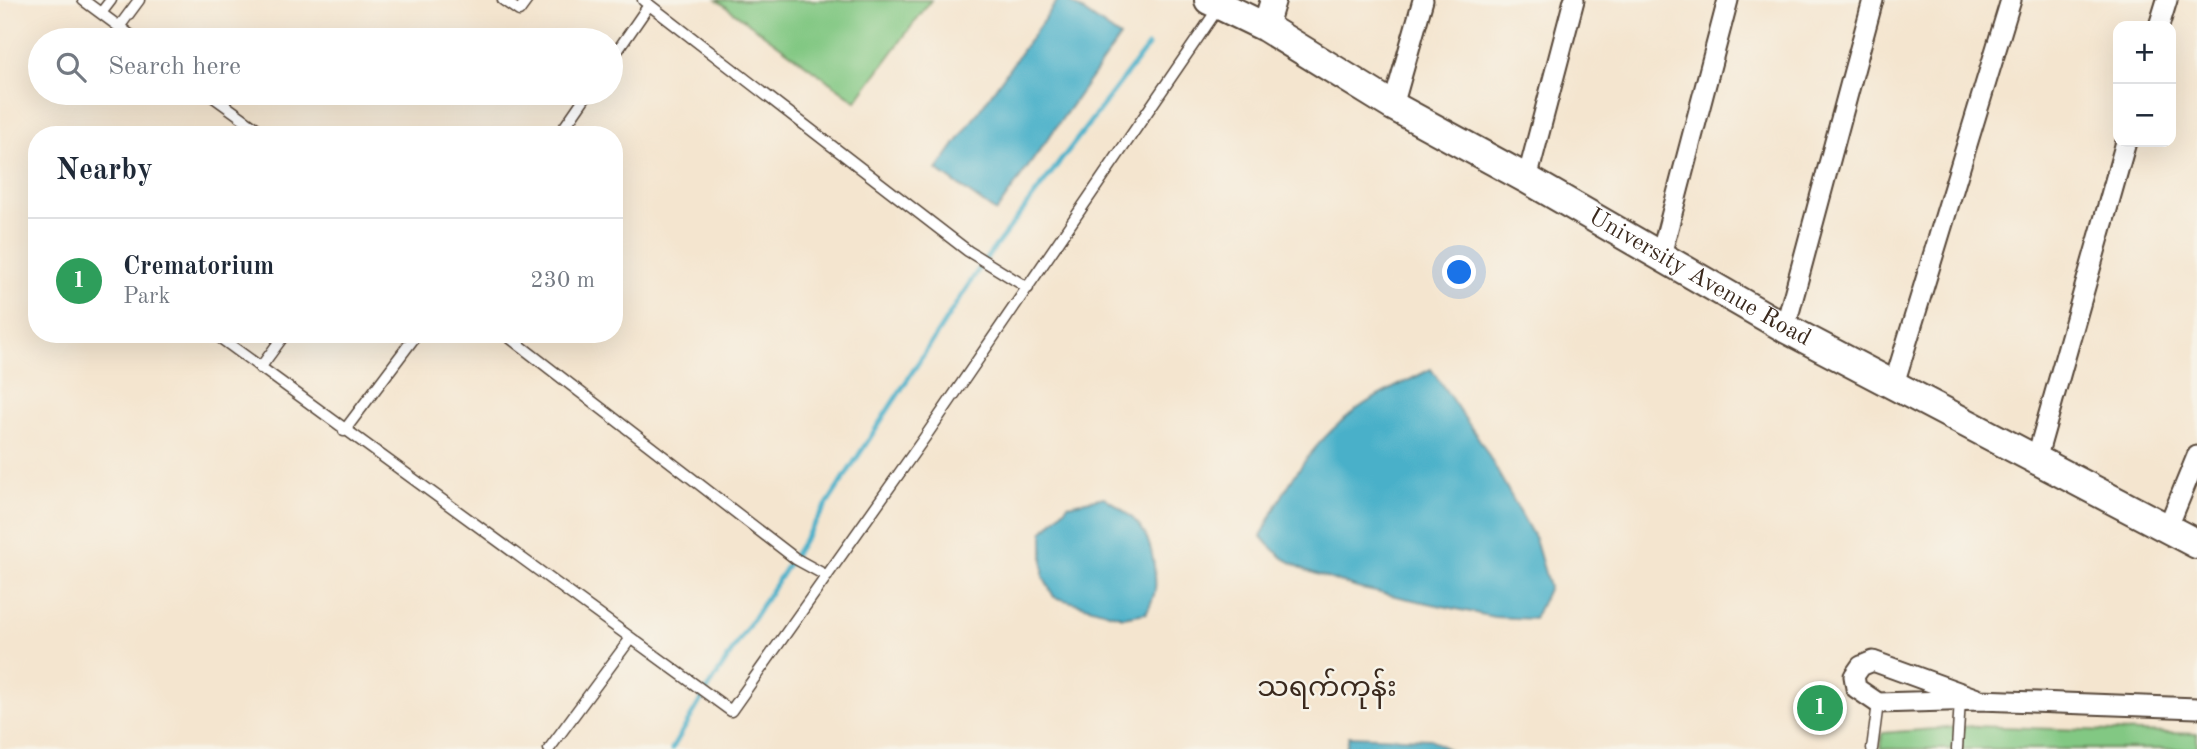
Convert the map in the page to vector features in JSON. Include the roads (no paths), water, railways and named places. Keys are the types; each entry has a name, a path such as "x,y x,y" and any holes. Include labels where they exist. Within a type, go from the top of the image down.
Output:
{"main road":[{"name":"University Avenue Road","path":"1214,3 1269,13 1393,106 1527,179 1785,328 2197,544"}],"street":[{"path":"1393,106 1423,0"},
{"path":"1527,179 1574,0"},
{"path":"1661,256 1728,0"},
{"path":"1785,328 1873,0"},
{"path":"1894,384 2011,0"},
{"path":"2160,21 2166,0"},
{"path":"2036,460 2125,147"},
{"path":"2168,527 2197,456"},
{"path":"1980,700 1873,661 1861,666 1854,676 1856,688 1878,703 1980,700 2197,708"}],"lane":[{"path":"83,0 119,27 139,0"},
{"path":"101,13 111,0"},
{"path":"503,0 519,11 527,0"},
{"path":"623,40 646,2 968,251 1028,288"},
{"path":"227,343 731,711 1028,288 1214,3"},
{"path":"225,105 254,126"},
{"path":"565,126 580,105"},
{"path":"260,368 278,343"},
{"path":"344,431 410,343"},
{"path":"517,343 781,548 827,576"},
{"path":"549,749 631,638"},
{"path":"1957,749 1960,700"},
{"path":"1872,749 1878,703"}],"water":[{"path":"1058,0 1067,0 1120,37 996,212 937,170"},
{"path":"1431,369 1481,442 1535,539 1549,587 1534,619 1494,617 1357,588 1305,570 1283,558 1261,537 1291,481 1330,432 1371,400"},
{"path":"1104,497 1139,525 1152,553 1154,596 1146,613 1123,617 1054,597 1043,577 1043,532 1068,505"},
{"path":"1349,736 1431,739 1447,749 1346,749"}],"waterway":[{"path":"672,749 702,698 982,264 1148,46"}],"place":[{"name":"Crematorium","path":"1820,708"}],"district":[{"name":"သရက်ကုန်း","path":"1327,689"}]}
